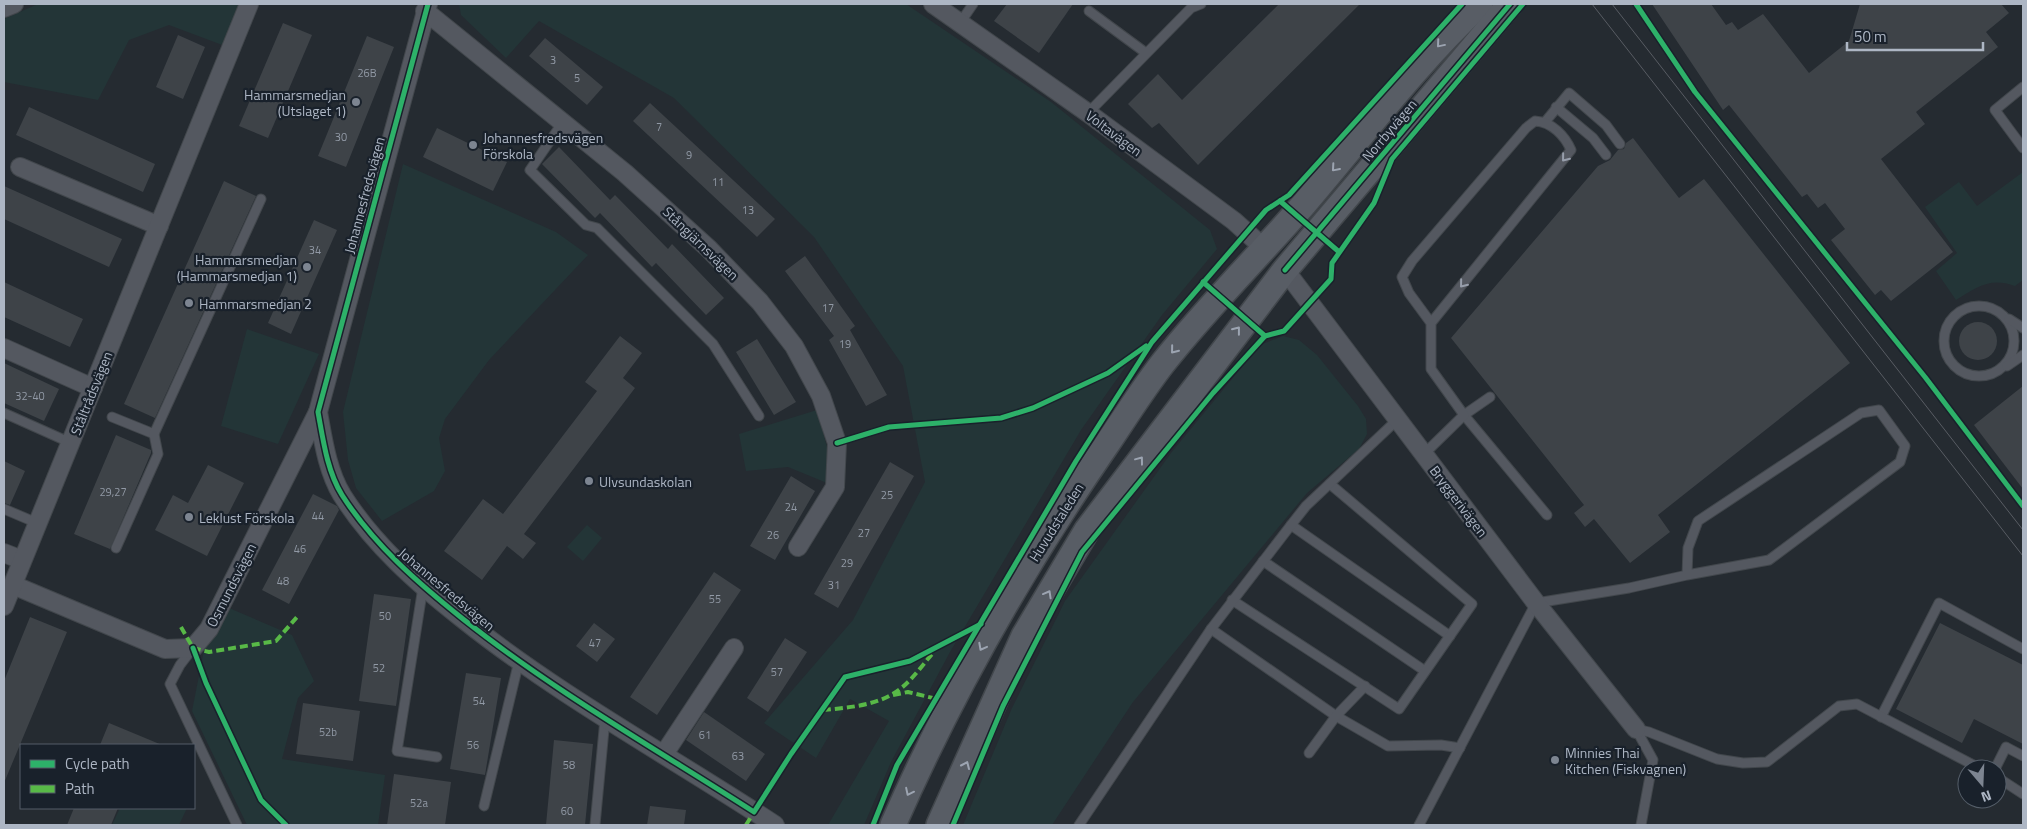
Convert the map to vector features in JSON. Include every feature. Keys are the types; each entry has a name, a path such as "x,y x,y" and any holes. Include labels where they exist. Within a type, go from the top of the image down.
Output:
{"main road":[{"name":"Norrbyvägen","path":"1285,270 1510,4"},
{"name":"Norrbyvägen","path":"1264,248 1474,6"},
{"path":"939,825 1024,636 1077,545 1230,340 1285,270 1264,248"},
{"name":"Huvudstaleden","path":"893,825 945,717 995,622 1060,512 1161,366 1212,303 1264,248"}],"street":[{"path":"4,8 14,4"},
{"name":"Ståltrådsvägen","path":"4,606 249,4"},
{"name":"Voltavägen","path":"933,4 1088,113 1234,222 1264,248"},
{"name":"Stångjärnsvägen","path":"426,8 625,173 714,254 760,302 794,346 820,396 837,443 835,487 798,548"},
{"name":"Johannesfredsvägen","path":"426,8 318,412 326,454 341,494 386,552 422,587 519,661 605,719 664,754 775,825"},
{"path":"20,167 159,226"},
{"name":"Bryggerivägen","path":"1285,270 1536,603 1636,729"},
{"path":"4,348 93,388"},
{"name":"Osmundsvägen","path":"194,648 209,629 318,412"},
{"path":"4,553 22,560"},
{"path":"13,585 165,649 194,648"},
{"path":"664,754 734,648"}],"lane":[{"path":"960,22 973,4"},
{"path":"1088,113 1191,8 1201,4"},
{"path":"1088,11 1146,53"},
{"path":"2023,87 1995,110 2023,148"},
{"path":"1545,122 1569,92 1606,125 1620,144"},
{"path":"1556,107 1593,138 1606,155"},
{"path":"1431,323 1423,316 1409,294 1402,278 1412,261 1526,128 1536,121 1545,122 1566,139 1571,150 1431,323 1432,370 1464,415 1547,515"},
{"path":"563,122 530,170 586,225 597,228 713,344 759,416"},
{"path":"116,548 158,454 154,434 261,199"},
{"path":"2023,328 1994,308 1977,305 1958,312 1948,323 1944,336 1946,355 1957,369 1975,377 1989,376 2023,355"},
{"path":"2003,368 2014,352 2015,333 2007,318"},
{"path":"1424,455 1464,415 1490,397"},
{"path":"1419,825 1536,603 1629,588 1768,560 1900,462 1905,446 1879,410 1861,413 1698,521 1688,548 1687,575"},
{"path":"4,414 71,443"},
{"path":"112,418 154,434"},
{"path":"1079,825 1232,600 1306,506 1397,420"},
{"path":"1232,600 1399,709 1472,604 1330,484"},
{"path":"4,509 37,523"},
{"path":"1291,525 1450,636"},
{"path":"1263,561 1425,671"},
{"path":"422,587 397,751 437,757"},
{"path":"1881,717 1938,603 2023,649"},
{"path":"1212,629 1336,716 1388,746 1441,745 1460,748"},
{"name":"Osmundsvägen","path":"194,648 180,666 170,684 237,825"},
{"path":"484,806 519,661"},
{"path":"1309,753 1336,716 1365,686"},
{"path":"1636,729 1649,732 1717,759 1743,763 1767,762 1838,706 1857,704 1962,759"},
{"path":"595,825 605,719"},
{"path":"1636,729 1652,760 1641,825"},
{"path":"2000,759 2006,746 2023,756"},
{"path":"2007,784 2023,794"}],"shaded area":[{"path":"38,4 241,4 225,46 169,25 129,40 98,100 4,82 4,19"},
{"path":"459,4 906,4 1051,102 1210,230 1217,249 1162,315 1081,430 950,652 891,762 864,825 828,825 889,721 850,699 816,758 764,723 853,620 925,482 903,366 814,237 674,98 539,21 506,58 461,15"},
{"path":"403,164 556,232 588,255 489,360 445,419 439,438 445,471 434,491 382,521 356,488 348,460 343,412"},
{"path":"2023,172 2023,280 2015,286 2006,283 1984,285 1956,300 1936,271 1957,253 1925,207 1959,182 1977,206"},
{"path":"247,329 319,354 278,444 221,426"},
{"path":"1283,336 1299,340 1317,355 1358,406 1366,419 1367,434 1359,449 1307,493 1133,702 1052,825 963,825 1012,708 1065,601 1171,453 1260,345"},
{"path":"817,410 827,447 827,483 788,467 746,471 739,434"},
{"path":"587,525 602,538 583,561 567,547"},
{"path":"229,608 292,635 314,681 298,698 282,759 385,775 378,825 247,825 192,711 204,650"},
{"path":"120,809 187,809 179,825 112,825"}],"building":[{"path":"1007,4 1073,4 1039,53 994,21"},
{"path":"1279,4 1360,4 1198,165 1159,123 1152,128 1128,104 1158,74 1182,100"},
{"path":"1652,4 1711,4 1726,25 1732,22 1738,30 1763,14 1809,73 1849,41 1860,4 2001,4 2009,13 1986,32 1998,47 1916,112 1925,124 1881,159 1953,252 1891,301 1881,290 1875,295 1831,240 1845,229 1825,203 1818,208 1807,194 1802,197 1729,105 1723,110"},
{"path":"283,23 312,35 268,138 239,126"},
{"path":"178,35 205,47 183,99 156,87"},
{"name":"Hammarsmedjan (Utslaget 1)","path":"367,36 394,47 346,167 318,156"},
{"path":"545,38 603,87 587,105 529,56"},
{"path":"650,103 775,219 757,237 633,121"},
{"path":"29,107 155,164 143,192 16,135"},
{"path":"437,128 507,162 493,191 423,157"},
{"path":"1633,138 1679,198 1704,179 1850,363 1658,515 1670,532 1630,563 1594,519 1585,527 1574,513 1584,505 1451,338 1598,166 1610,160 1618,150 1624,149 1626,143"},
{"path":"559,147 610,200 615,195 668,249 672,244 724,298 706,315 656,263 652,267 600,213 595,218 542,164"},
{"name":"Hammarsmedjan 2","path":"224,181 256,196 155,418 124,404"},
{"path":"4,186 122,239 109,267 4,219"},
{"name":"Hammarsmedjan (Hammarsmedjan 1)","path":"314,220 337,230 291,334 268,323"},
{"path":"805,256 855,326 850,330 887,395 866,406 829,340 834,336 785,271"},
{"path":"4,282 83,319 70,347 4,317"},
{"path":"1978,322 1992,327 1997,341 1992,355 1978,360 1964,355 1959,341 1964,327"},
{"path":"620,336 642,353 623,378 635,388 524,534 536,543 523,559 507,546 482,580 444,551 483,499 503,514 597,391 585,382"},
{"path":"757,339 796,402 774,415 736,352"},
{"path":"4,363 59,389 44,421 4,403"},
{"path":"2023,386 2023,489 1974,425"},
{"path":"116,435 151,450 151,453 110,549 74,534"},
{"path":"4,461 25,471 10,505 4,503"},
{"path":"890,462 914,476 838,608 814,594"},
{"path":"208,465 244,483 207,556 155,530 173,495 188,503"},
{"path":"791,476 815,491 775,560 750,546"},
{"path":"313,494 337,506 339,510 289,604 262,590"},
{"path":"714,572 741,590 657,715 630,697"},
{"path":"374,594 411,599 396,706 359,701"},
{"path":"30,617 67,632 4,783 4,681"},
{"path":"594,623 615,639 597,662 576,646"},
{"path":"1940,623 2023,665 2023,744 1974,719 1962,743 1896,709"},
{"path":"785,638 807,652 768,712 747,698"},
{"path":"466,673 501,678 485,775 450,769"},
{"path":"303,703 360,711 353,761 296,754"},
{"path":"704,712 765,754 746,781 686,740"},
{"path":"109,723 160,744 100,744"},
{"path":"554,740 593,744 585,825 546,825"},
{"path":"394,774 451,782 445,825 387,825"},
{"path":"650,806 686,810 684,825 647,825"},
{"path":"74,809 118,809 111,825 67,825"}],"tram line":[{"path":"1592,4 2023,556"},
{"path":"1612,4 2023,530"}],"marked path":[{"path":"181,627 193,648 209,652 276,641 297,617"},
{"path":"823,710 866,704 891,695 908,682 932,654"},
{"path":"893,695 908,692 937,699"},
{"path":"746,825 754,812"}],"cycle path":[{"path":"428,4 318,412 326,455 337,486 355,513 382,547 413,577 498,646 570,696 754,812 791,754 845,677 910,661 981,624"},
{"path":"873,825 897,765 1076,461 1152,342 1266,210 1289,195 1462,4"},
{"path":"1285,270 1510,4"},
{"path":"953,825 1003,706 1082,552 1213,393 1265,336 1284,331 1331,279 1332,263 1374,203 1392,159 1523,4"},
{"path":"1636,4 1695,92 1925,377 2023,506"},
{"path":"1280,201 1338,251"},
{"path":"1203,282 1265,336"},
{"path":"837,443 889,427 1001,418 1033,408 1108,373 1146,346"},
{"path":"193,648 206,683 261,800 286,825"}],"place":[{"name":"Hammarsmedjan (Utslaget 1)","path":"356,102"},
{"name":"Johannesfredsvägen Förskola","path":"473,145"},
{"name":"Hammarsmedjan (Hammarsmedjan 1)","path":"307,267"},
{"name":"Hammarsmedjan 2","path":"189,303"},
{"name":"Ulvsundaskolan","path":"589,481"},
{"name":"Leklust Förskola","path":"189,517"},
{"name":"Minnies Thai Kitchen (Fiskvagnen)","path":"1555,760"}]}
